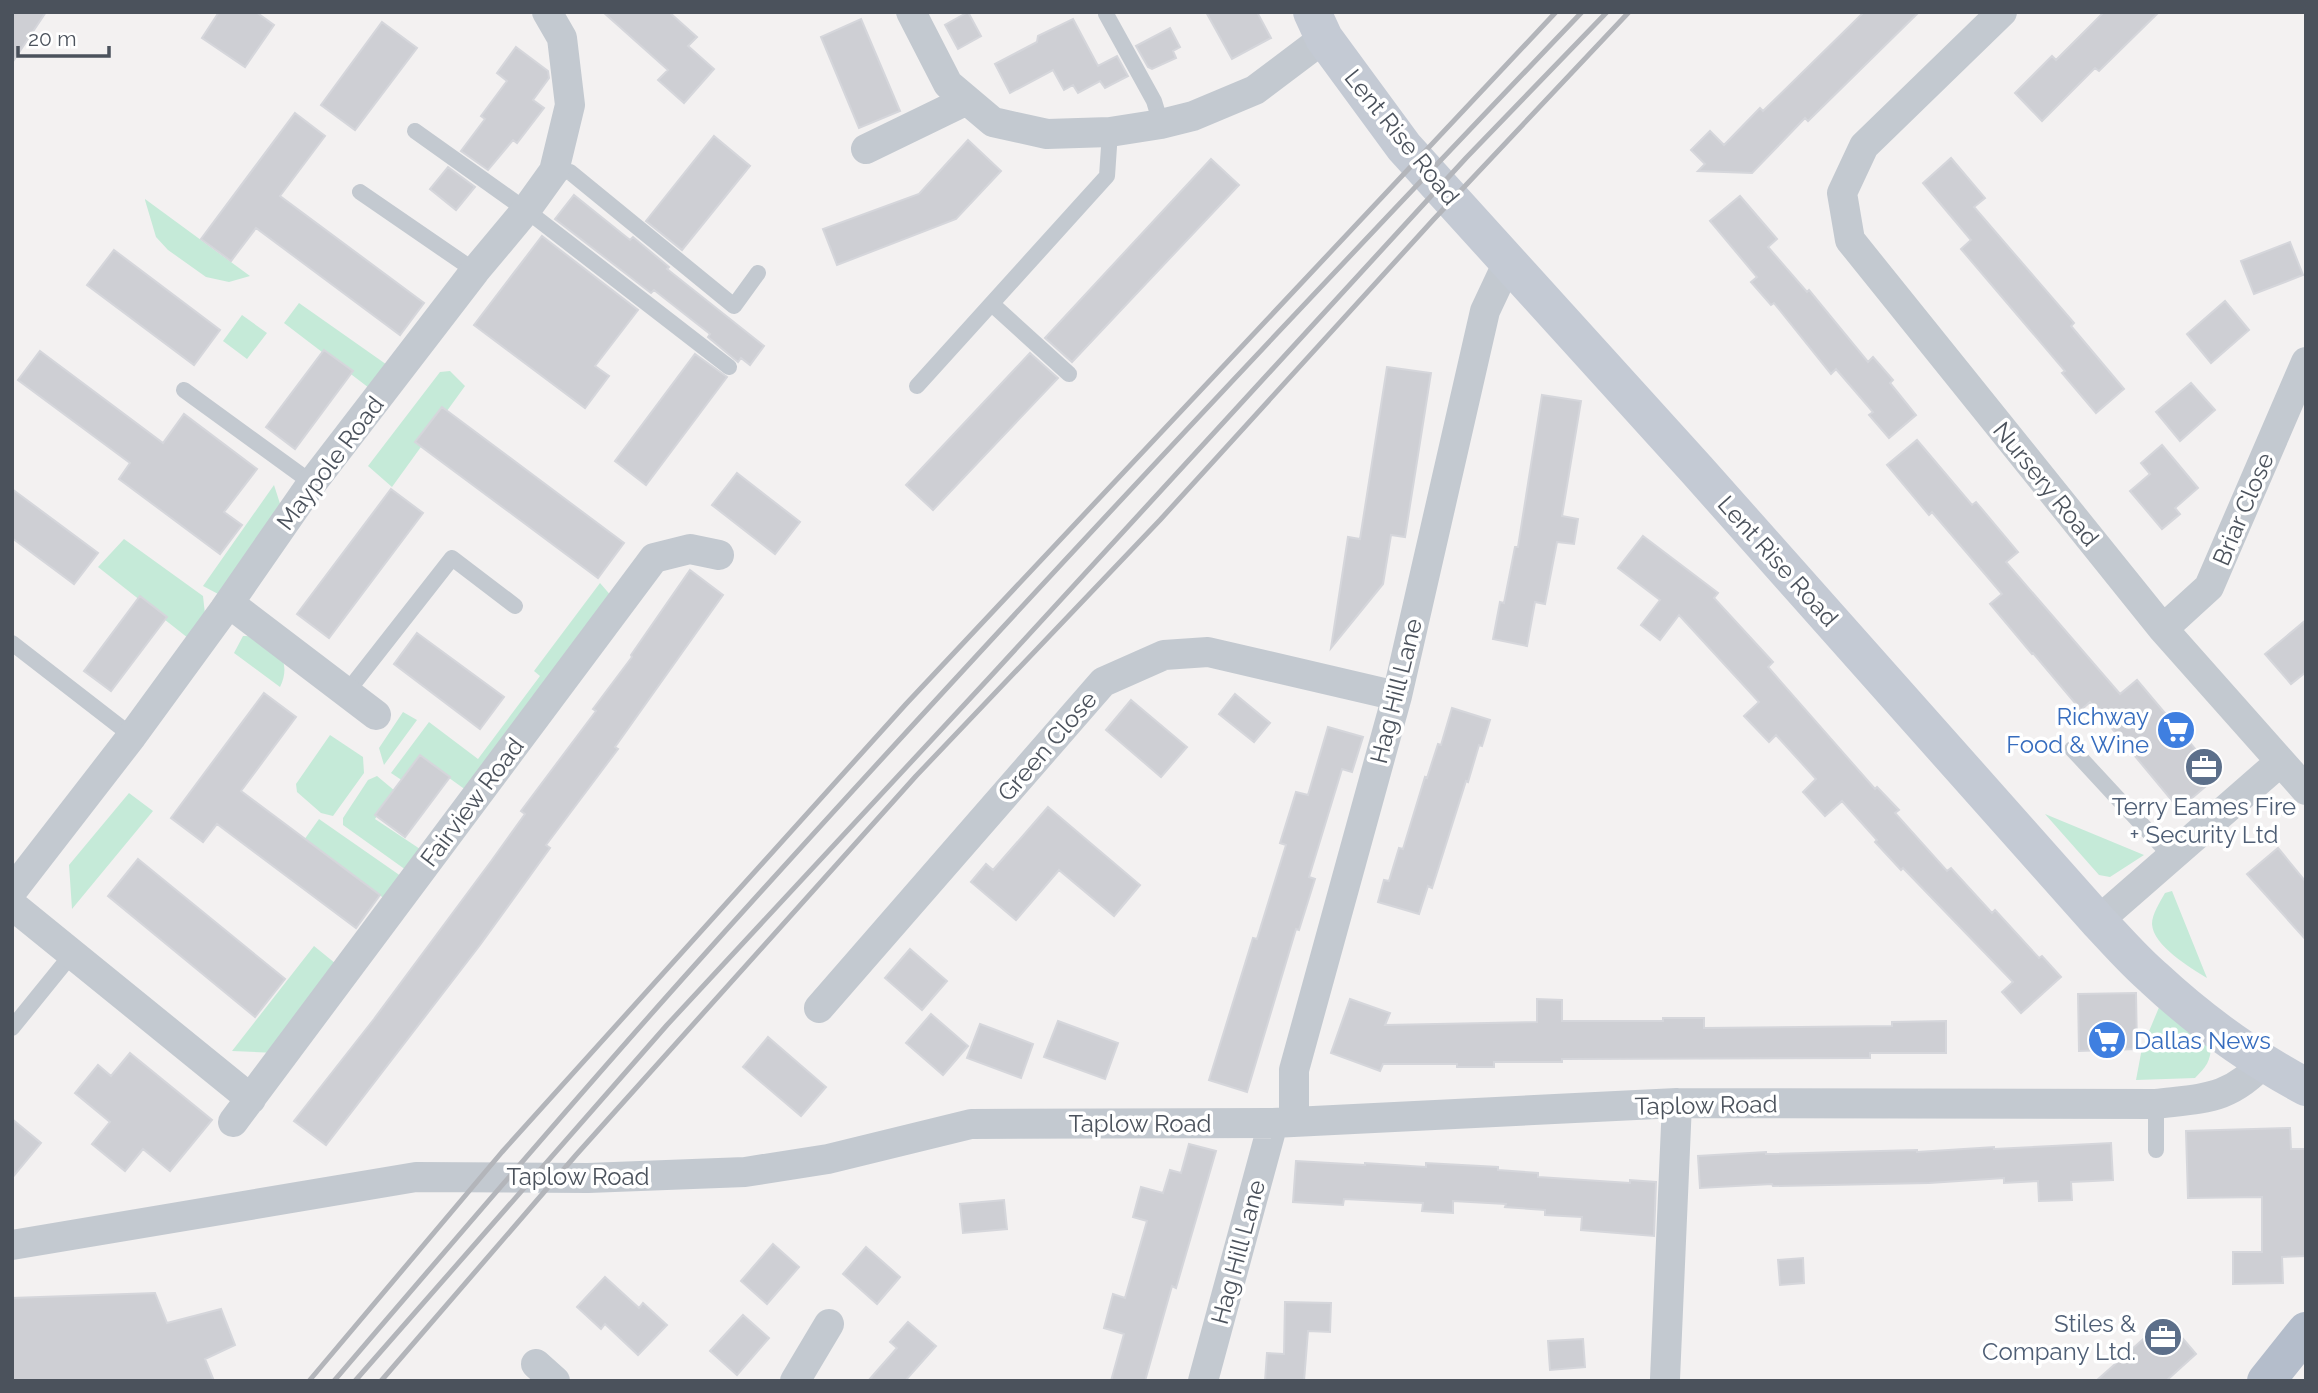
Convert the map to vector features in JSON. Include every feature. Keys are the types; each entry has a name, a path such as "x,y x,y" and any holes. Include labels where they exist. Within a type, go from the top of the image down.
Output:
{"main road":[{"path":"2266,1381 2306,1331"},
{"path":"2274,1381 2306,1359"}],"street":[{"name":"Maypole Road","path":"12,891 132,736 312,483 555,171 570,105 562,38 547,12"},
{"path":"911,12 948,84 993,122 1047,134 1110,132 1193,116 1255,90 1318,25"},
{"name":"Nursery Road","path":"2002,12 1864,146 1842,193 1850,240 2163,629 2306,790"},
{"name":"Lent Rise Road","path":"1318,25 1404,147 1715,490 2098,921 2153,978 2212,1027 2284,1074 2306,1104"},
{"path":"866,149 967,100"},
{"name":"Hag Hill Lane","path":"1203,1381 1284,1122 1294,1070 1397,696 1485,311 1508,262"},
{"name":"Briar Close","path":"2163,629 2209,587 2304,370"},
{"name":"Fairview Road","path":"233,1122 654,558 690,550 719,555"},
{"path":"229,603 376,715"},
{"name":"Green Close","path":"819,1008 1103,682 1164,655 1208,652 1397,696"},
{"path":"2098,921 2280,762"},
{"path":"12,905 251,1099"},
{"name":"Taplow Road","path":"12,1245 416,1177 588,1178 745,1172 828,1159 971,1124 1284,1122 1677,1103 2157,1104 2206,1098 2222,1094 2249,1079 2284,1074"},
{"path":"1665,1379 1677,1103"},
{"path":"795,1381 829,1324"}],"lane":[{"path":"1106,14 1154,101 1161,124"},
{"path":"415,131 526,210 729,367"},
{"path":"917,386 1107,176 1110,132"},
{"path":"555,171 570,172 734,306 758,274"},
{"path":"360,192 475,271"},
{"path":"992,304 1069,374"},
{"path":"184,390 312,483"},
{"path":"347,692 452,558 515,606"},
{"path":"12,643 132,736"},
{"path":"2072,749 2172,857"},
{"path":"12,1028 72,954"},
{"path":"2156,1150 2157,1104"}],"green space":[{"path":"145,199 250,276 229,282 206,277 168,250 156,237"},
{"path":"299,303 390,367 373,391 284,323"},
{"path":"242,315 267,333 247,359 223,341"},
{"path":"450,371 465,386 392,487 368,466 440,372"},
{"path":"274,485 283,513 220,595 203,586"},
{"path":"124,539 203,596 205,614 188,638 98,567"},
{"path":"600,583 613,598 470,793 420,757 403,781 391,773 429,722 478,759 540,676 534,671"},
{"path":"243,636 263,640 278,651 284,667 280,687 234,653"},
{"path":"403,712 417,720 384,765 379,748"},
{"path":"330,735 363,757 364,773 333,816 321,813 297,792 296,784"},
{"path":"377,776 395,791 375,819 429,855 413,875 343,825 343,818 368,780"},
{"path":"129,793 153,811 72,909 69,865"},
{"path":"2045,814 2144,855 2110,877 2099,875"},
{"path":"319,819 408,881 389,902 304,840"},
{"path":"2172,891 2207,978 2174,956 2154,932 2152,920 2155,912 2165,893"},
{"path":"314,946 341,968 276,1053 232,1051"},
{"path":"2160,1005 2211,1045 2207,1063 2195,1078 2136,1080 2142,1048"}],"building":[{"path":"12,12 46,12 12,63"},
{"path":"219,12 256,12 274,25 245,67 202,38"},
{"path":"603,12 669,12 697,37 688,46 714,69 684,103 658,80 668,70"},
{"path":"968,12 981,36 958,49 945,25"},
{"path":"1206,12 1257,12 1271,38 1232,59"},
{"path":"1864,12 1919,12 1808,121 1805,118 1752,173 1698,171 1705,164 1691,150 1710,131 1724,145 1760,108 1763,111"},
{"path":"2104,12 2159,12 2099,71 2095,68 2042,121 2015,93 2052,56 2056,60"},
{"path":"861,19 900,111 859,128 821,37"},
{"path":"1073,19 1098,66 1117,56 1128,76 1105,88 1100,81 1078,93 1073,85 1064,90 1053,70 1010,93 995,64 1037,42 1038,36"},
{"path":"382,22 417,48 355,130 321,105"},
{"path":"1170,28 1180,47 1173,51 1176,58 1152,69 1148,67 1136,46"},
{"path":"516,47 548,71 549,78 533,100 544,108 517,143 513,140 488,170 461,151 485,119 481,116 507,81 497,73"},
{"path":"295,113 325,136 280,196 424,303 400,335 256,228 231,261 201,239"},
{"path":"714,136 750,166 682,250 646,221"},
{"path":"968,140 1001,171 956,219 837,265 823,229 919,194"},
{"path":"1951,158 1985,198 1974,207 2074,323 2071,326 2124,389 2096,413 2062,373 2065,371 1961,249 1971,240 1923,183"},
{"path":"1211,159 1239,185 1072,362 1045,338"},
{"path":"448,167 475,187 456,210 430,189"},
{"path":"574,195 630,240 633,237 669,267 667,269 764,346 750,365 741,358 738,362 708,337 710,334 654,290 651,293 555,219"},
{"path":"1740,196 1777,239 1768,247 1807,292 1809,290 1868,362 1873,357 1893,380 1890,383 1916,415 1889,438 1869,415 1873,412 1836,369 1831,374 1774,303 1771,305 1751,282 1757,277 1710,221"},
{"path":"542,236 638,310 595,366 609,376 585,408 474,325"},
{"path":"2290,242 2303,275 2254,294 2241,261"},
{"path":"114,250 220,330 194,365 87,285"},
{"path":"2225,301 2249,330 2211,363 2187,334"},
{"path":"324,350 353,371 295,449 266,427"},
{"path":"40,351 163,443 184,414 257,469 224,512 242,525 220,554 119,479 130,463 18,380"},
{"path":"1030,353 1058,378 933,510 906,485"},
{"path":"695,354 727,377 646,485 615,461"},
{"path":"1387,367 1431,373 1405,537 1391,535 1383,584 1331,648 1348,537 1360,539"},
{"path":"2191,383 2215,410 2180,441 2156,412"},
{"path":"1542,395 1581,401 1562,516 1578,519 1574,544 1557,542 1545,604 1535,602 1527,646 1493,639 1500,602 1504,603 1515,547 1518,547"},
{"path":"442,407 624,543 598,578 415,442"},
{"path":"1917,440 1972,505 1976,502 2018,552 2006,562 2120,694 2137,680 2218,776 2179,809 2090,702 2081,710 2032,654 1990,604 2002,594 1932,512 1929,515 1887,465"},
{"path":"2162,445 2198,488 2175,508 2180,514 2162,529 2130,491 2150,474 2141,463"},
{"path":"737,473 800,522 775,554 712,505"},
{"path":"12,489 98,553 74,584 12,538"},
{"path":"391,489 423,513 329,638 297,614"},
{"path":"1643,536 1718,593 1714,598 1773,662 1768,667 1875,789 1877,787 1899,810 1895,813 1947,871 1951,868 1992,913 1995,910 2039,958 2042,956 2061,977 2021,1013 2002,992 2013,982 1903,868 1901,870 1842,801 1825,816 1803,792 1816,779 1776,735 1769,742 1744,716 1759,702 1679,615 1660,640 1641,625 1660,600 1618,568"},
{"path":"690,570 723,595 615,747 618,749 546,845 550,848 480,945 326,1145 294,1121 492,860 525,814 521,811 596,711 593,709 632,657"},
{"path":"140,596 167,617 111,691 84,671"},
{"path":"2306,620 2306,672 2291,684 2265,654"},
{"path":"417,633 504,697 480,729 394,664"},
{"path":"264,693 296,717 241,791 380,895 356,928 217,824 203,842 171,818"},
{"path":"1235,694 1270,723 1254,742 1219,714"},
{"path":"1131,700 1187,747 1161,777 1106,730"},
{"path":"1452,708 1490,720 1468,782 1466,781 1432,888 1428,886 1419,914 1378,902 1384,880 1389,881 1399,848 1403,849 1425,777 1427,778 1438,744 1441,745"},
{"path":"1328,727 1363,737 1352,772 1342,769 1309,877 1315,879 1299,930 1296,929 1247,1092 1209,1080 1253,938 1257,939 1286,845 1280,843 1296,792 1308,795"},
{"path":"420,755 450,777 405,837 375,815"},
{"path":"1048,807 1140,885 1114,916 1059,870 1016,920 971,882 986,864 993,870"},
{"path":"2278,848 2306,882 2306,940 2247,874"},
{"path":"138,859 285,979 255,1017 108,896"},
{"path":"910,949 947,981 922,1010 885,978"},
{"path":"2136,993 2137,1049 2079,1051 2078,994"},
{"path":"1350,999 1390,1013 1385,1025 1537,1022 1537,999 1562,1000 1562,1021 1663,1021 1663,1018 1704,1018 1704,1028 1892,1026 1892,1022 1946,1021 1946,1053 1870,1053 1870,1058 1562,1059 1562,1062 1494,1062 1494,1067 1383,1064 1380,1071 1331,1053"},
{"path":"931,1014 968,1046 943,1075 906,1043"},
{"path":"1058,1021 1118,1043 1105,1079 1044,1057"},
{"path":"980,1024 1033,1044 1021,1078 967,1058"},
{"path":"768,1037 826,1087 801,1116 743,1067"},
{"path":"130,1053 212,1120 170,1171 143,1149 125,1171 92,1144 110,1122 75,1093 98,1065 111,1076"},
{"path":"12,1119 41,1143 12,1178"},
{"path":"2290,1128 2291,1149 2306,1149 2306,1256 2282,1257 2283,1283 2233,1284 2233,1252 2262,1252 2262,1197 2188,1198 2186,1131"},
{"path":"2111,1143 2113,1180 2071,1182 2072,1200 2039,1201 2038,1181 2004,1183 2004,1178 1929,1183 1772,1184 1700,1188 1698,1156 1766,1152 1917,1152"},
{"path":"1189,1144 1216,1151 1176,1288 1172,1286 1145,1381 1111,1381 1124,1334 1104,1328 1113,1294 1125,1298 1147,1221 1133,1217 1141,1187 1163,1193 1170,1170 1181,1173"},
{"path":"1296,1161 1426,1167 1426,1163 1498,1167 1498,1170 1538,1173 1538,1177 1656,1182 1654,1236 1581,1230 1582,1217 1545,1215 1545,1210 1505,1207 1506,1204 1453,1201 1453,1213 1422,1211 1423,1203 1344,1199 1343,1205 1293,1202"},
{"path":"1004,1200 1007,1229 963,1233 960,1204"},
{"path":"773,1244 799,1267 767,1304 741,1281"},
{"path":"866,1247 900,1277 877,1304 843,1274"},
{"path":"1803,1258 1804,1283 1780,1285 1778,1260"},
{"path":"605,1277 639,1308 643,1303 667,1325 638,1355 605,1324 601,1329 577,1307"},
{"path":"155,1293 167,1323 221,1309 235,1345 205,1359 214,1381 12,1381 12,1298"},
{"path":"1285,1302 1331,1303 1330,1332 1308,1331 1304,1381 1265,1381 1267,1353 1284,1354"},
{"path":"743,1315 769,1338 737,1375 710,1351"},
{"name":"Stiles & Company Ltd.","path":"2166,1319 2196,1354 2166,1381 2096,1381"},
{"path":"908,1322 936,1346 905,1381 868,1381 897,1348 890,1342"},
{"path":"1583,1339 1585,1367 1550,1370 1548,1341"}],"railway":[{"path":"309,1381 502,1152 906,704 1556,12"},
{"path":"334,1381 603,1069 803,845 1134,486 1582,12"},
{"path":"355,1381 667,1025 1466,158 1607,12"},
{"path":"381,1381 576,1155 916,776 1160,520 1434,219 1629,12"}],"place":[{"name":"Richway Food & Wine","path":"2176,730"},
{"name":"Terry Eames Fire + Security Ltd","path":"2204,767"},
{"name":"Dallas News","path":"2107,1040"},
{"name":"Stiles & Company Ltd.","path":"2163,1337"}]}
